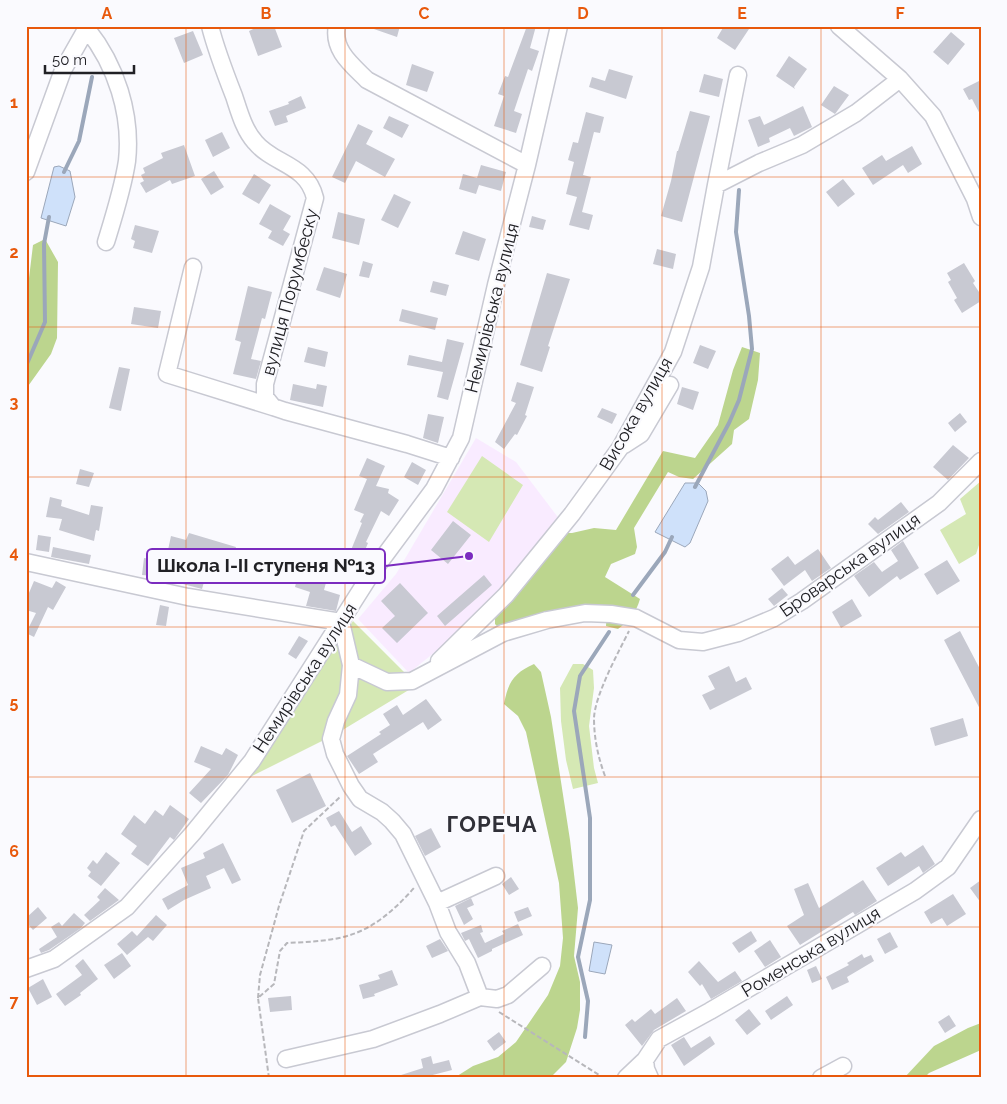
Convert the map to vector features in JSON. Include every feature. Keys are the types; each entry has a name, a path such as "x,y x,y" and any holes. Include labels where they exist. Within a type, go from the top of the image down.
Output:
{"street":[{"name":"вулиця Порумбеску","path":"210,26 214,42 242,117 254,142 298,171 313,188 315,198 265,384 265,396 273,407"},
{"path":"337,26 335,32 338,48 367,80 528,165"},
{"name":"Немирівська вулиця","path":"26,969 54,958 127,908 193,833 252,761 371,574 434,489 460,438 496,285 528,165 559,26"},
{"path":"839,26 900,78 933,116 978,197 981,217"},
{"path":"26,172 63,70 88,28 100,45 119,87 126,117 128,138 126,161 106,242"},
{"name":"Висока вулиця","path":"427,674 506,595 572,514 620,448 673,352 701,267 738,75"},
{"path":"716,185 759,162 802,145 856,113 900,78"},
{"path":"194,267 167,374 285,411 451,458"},
{"path":"620,448 641,434 670,385"},
{"name":"Броварська вулиця","path":"351,665 387,682 412,681 503,633 547,620 585,612 636,618 679,640 703,642 738,634 774,618 802,600 939,503 981,461"},
{"path":"26,562 188,597 341,622 351,665 348,695 336,721 331,739 335,754 351,786 360,799 392,820 403,834 437,903 448,932 467,963 480,997"},
{"name":"Роменська вулиця","path":"626,1078 646,1060 659,1039 915,891 948,867 981,819"},
{"path":"437,903 496,876"},
{"path":"286,1059 373,1039 480,997 497,999 508,994 542,966"},
{"path":"646,1060 646,1069 650,1078"},
{"path":"821,1078 843,1066"}],"path":[{"path":"605,776 597,753 594,717 603,686 636,618"},
{"path":"269,1078 258,998 260,975 279,906 304,832 351,786"},
{"path":"258,998 274,984 280,951 287,943 318,942 356,934 386,916 424,878"},
{"path":"480,997 493,1009 604,1078"}],"shaded area":[{"path":"476,438 516,462 560,520 477,618 409,673 358,619 396,574"}],"green space":[{"path":"45,239 58,262 57,338 51,354 26,389 26,303 33,245"},
{"path":"742,347 760,353 758,380 749,419 734,430 732,444 693,479 679,477 668,472 634,528 637,547 635,554 611,564 605,577 640,599 629,620 618,629 606,626 607,608 500,629 495,624 495,613 560,533 572,533 594,528 616,530 663,451 695,458 718,425 733,370"},
{"path":"482,456 523,485 489,542 447,512"},
{"path":"981,481 981,539 976,554 959,564 940,530 966,514 960,499"},
{"path":"353,621 417,685 336,734 250,777 261,757"},
{"path":"534,664 541,672 551,717 570,840 578,908 574,956 580,982 580,1010 577,1028 566,1062 550,1078 454,1078 473,1066 498,1057 516,1042 548,995 560,966 563,938 559,883 526,732 518,716 504,704 513,679 521,671"},
{"path":"573,664 583,664 593,670 594,688 589,726 594,768 598,783 573,789 566,760 561,721 560,688"},
{"path":"981,1023 981,1050 929,1073 924,1078 904,1078 934,1046"}],"water":[{"path":"59,166 70,171 75,197 66,226 41,218 54,167"},
{"path":"685,483 698,483 706,491 708,501 690,543 685,547 655,532"},
{"path":"594,942 612,945 605,974 589,971"}],"building":[{"path":"260,26 274,26 282,47 258,56 249,31"},
{"path":"372,26 400,26 397,37 371,28"},
{"path":"527,26 536,26 530,48 539,51 532,71 528,69 514,111 522,114 516,133 494,126 504,96 498,94 505,76 508,77"},
{"path":"724,26 751,26 735,50 717,38"},
{"path":"193,31 203,55 184,63 174,38"},
{"path":"951,32 965,44 948,65 933,52"},
{"path":"789,56 807,69 794,87 795,89 776,76"},
{"path":"412,64 434,72 427,92 406,85"},
{"path":"609,69 633,76 626,99 589,87 592,77 605,81"},
{"path":"704,74 723,79 719,97 699,92"},
{"path":"981,80 981,116 972,99 969,100 963,89"},
{"path":"834,86 849,95 835,114 821,105"},
{"path":"301,96 306,108 286,116 288,122 275,126 269,111 289,104 288,102"},
{"path":"803,106 812,127 794,136 790,128 769,138 770,142 758,147 748,120 760,116 764,125"},
{"path":"690,111 710,116 682,222 661,216 677,151"},
{"path":"586,112 604,117 600,133 594,132 583,175 591,177 582,212 593,215 589,230 569,225 577,197 566,194 574,162 568,160 573,142 578,143"},
{"path":"389,116 409,125 402,138 383,128"},
{"path":"358,124 373,131 366,144 395,159 385,177 356,161 345,183 332,177"},
{"path":"222,132 230,148 213,157 205,140"},
{"path":"184,145 195,176 172,184 170,180 146,193 140,183 144,181 141,175 145,173 143,168 163,158 161,153"},
{"path":"912,146 922,164 908,173 903,165 873,185 862,168 882,155 886,161"},
{"path":"481,165 506,172 501,191 479,185 476,194 459,189 463,174 477,178"},
{"path":"214,171 224,187 211,195 201,179"},
{"path":"254,174 271,185 259,204 242,194"},
{"path":"843,179 855,194 838,207 826,192"},
{"path":"394,194 411,202 398,228 381,220"},
{"path":"270,204 291,216 283,230 290,234 283,246 268,238 272,231 259,224"},
{"path":"338,212 365,219 359,245 332,238"},
{"path":"532,216 546,220 543,230 529,227"},
{"path":"135,225 159,231 152,253 133,248 135,241 131,239"},
{"path":"463,231 486,239 479,261 455,254"},
{"path":"657,249 676,254 673,269 653,264"},
{"path":"363,261 373,264 369,278 359,276"},
{"path":"964,263 975,281 973,283 981,295 981,301 962,313 954,300 957,298 948,282 951,280 947,273"},
{"path":"324,267 347,274 340,298 316,290"},
{"path":"547,273 570,279 548,346 550,347 542,372 520,365"},
{"path":"433,281 449,285 446,296 430,292"},
{"path":"248,286 272,292 265,319 262,318 251,359 261,361 256,379 233,374 241,342 235,340"},
{"path":"134,307 161,311 158,328 131,324"},
{"path":"402,309 438,318 435,330 399,321"},
{"path":"447,339 464,343 448,400 437,397 443,372 407,365 409,355 442,362"},
{"path":"700,345 716,351 708,369 693,363"},
{"path":"308,347 328,352 325,367 304,362"},
{"path":"119,367 130,369 121,411 109,408"},
{"path":"517,382 534,387 525,415 527,416 517,435 515,434 504,449 495,442 516,403 511,401"},
{"path":"293,384 316,389 317,384 327,386 323,407 290,400"},
{"path":"682,387 699,392 693,410 677,404"},
{"path":"602,408 617,414 612,424 597,417"},
{"path":"960,413 967,422 955,432 948,423"},
{"path":"428,414 444,417 438,443 423,438"},
{"path":"953,445 969,458 948,480 933,467"},
{"path":"367,458 385,466 376,486 389,489 388,493 399,500 389,516 381,511 366,542 368,543 361,560 349,555 364,514 354,510 367,479 359,476"},
{"path":"412,462 426,470 418,485 404,477"},
{"path":"80,469 94,473 89,487 76,484"},
{"path":"50,497 62,500 61,506 89,515 91,505 103,507 99,531 96,530 94,541 59,530 62,519 46,517"},
{"path":"901,502 909,512 878,534 868,524 875,517 878,520"},
{"path":"453,521 471,535 448,564 431,550"},
{"path":"189,533 236,547 226,581 206,575 202,589 183,584 191,556 168,550 171,536 186,540"},
{"path":"38,535 51,537 49,552 36,550"},
{"path":"903,541 919,568 900,580 897,576 869,597 854,576 874,562 882,572 898,561 891,550"},
{"path":"53,547 91,555 89,564 51,557"},
{"path":"818,549 831,568 812,581 805,570 784,586 771,569 788,556 795,565"},
{"path":"144,558 156,560 154,576 142,575"},
{"path":"947,560 960,581 937,595 924,574"},
{"path":"299,571 327,579 324,590 340,595 336,611 306,606 310,592 295,587"},
{"path":"484,575 492,585 445,626 437,616"},
{"path":"34,581 52,588 56,581 66,587 53,610 48,607 34,637 26,633 36,613 26,610 26,600"},
{"path":"400,583 428,613 397,643 382,628 395,616 381,601"},
{"path":"782,588 788,595 774,606 768,599"},
{"path":"852,599 862,616 841,628 832,612"},
{"path":"160,605 169,607 166,626 156,625"},
{"path":"960,631 981,671 981,711 944,640"},
{"path":"299,636 308,641 296,659 288,654"},
{"path":"729,666 736,682 746,677 752,689 710,710 702,695 715,689 708,676"},
{"path":"426,699 442,720 428,730 423,722 373,754 378,762 359,774 347,756 381,734 379,732 390,725 383,714 397,705 403,715"},
{"path":"963,718 968,736 935,746 930,728"},
{"path":"201,746 222,755 226,748 238,755 228,775 201,803 189,793 211,769 194,762"},
{"path":"310,773 326,806 292,823 276,790"},
{"path":"170,805 189,819 174,840 170,837 148,866 131,854 137,846 121,834 134,815 145,824 155,810 163,816"},
{"path":"339,811 352,832 361,826 372,844 355,856 335,825 331,827 326,818"},
{"path":"431,828 441,847 425,856 415,836"},
{"path":"223,843 241,880 232,884 224,868 206,876 211,888 184,900 168,910 162,899 188,885 181,868 205,858 203,853"},
{"path":"923,845 935,864 923,873 919,866 888,886 876,868 901,852 905,857"},
{"path":"106,852 120,863 101,886 88,876 91,872 87,868 93,860 97,864"},
{"path":"511,877 519,889 509,895 502,884"},
{"path":"863,880 877,901 855,915 853,912 800,945 787,926 804,915 794,889 808,883 819,908"},
{"path":"981,880 981,903 970,888"},
{"path":"105,888 119,900 90,921 84,915 100,900 97,897"},
{"path":"953,894 966,914 947,926 942,918 931,924 924,912"},
{"path":"471,898 474,905 467,908 473,919 464,925 455,906"},
{"path":"38,907 47,918 33,930 26,922 26,918"},
{"path":"528,907 532,916 518,922 514,912"},
{"path":"74,913 85,923 81,928 49,950 41,953 39,949 57,937 51,927 59,922 62,926"},
{"path":"156,915 167,925 153,941 148,937 127,955 117,944 132,931 137,936"},
{"path":"518,924 523,935 492,949 492,951 478,958 469,939 465,941 461,933 481,925 483,932 480,933 485,943 504,934 502,931"},
{"path":"751,931 757,941 739,953 732,943"},
{"path":"890,932 898,947 885,954 877,939"},
{"path":"440,939 448,951 432,958 426,946"},
{"path":"770,940 781,957 765,967 754,951"},
{"path":"122,953 131,966 114,979 104,965"},
{"path":"862,954 864,958 871,955 874,961 847,977 849,982 832,990 826,977 849,965 847,963"},
{"path":"83,959 98,979 80,993 81,995 65,1006 56,994 82,975 75,966"},
{"path":"699,961 718,982 735,971 742,981 711,999 702,984 700,986 688,972"},
{"path":"816,966 822,979 812,983 807,970"},
{"path":"392,970 398,985 374,994 375,996 363,999 359,985 380,979 378,975"},
{"path":"43,979 52,997 37,1005 28,988"},
{"path":"291,996 292,1010 270,1012 268,998"},
{"path":"787,996 793,1005 771,1020 765,1011"},
{"path":"677,998 686,1011 654,1030 642,1046 625,1025 632,1019 635,1022 651,1009 655,1014"},
{"path":"749,1009 761,1024 747,1035 735,1020"},
{"path":"949,1015 956,1026 945,1033 938,1022"},
{"path":"499,1032 506,1042 494,1051 487,1041"},
{"path":"710,1036 715,1044 684,1066 671,1045 684,1037 691,1048"},
{"path":"431,1056 433,1064 449,1060 452,1070 421,1078 399,1078 398,1076 423,1068 421,1059"}],"waterway":[{"path":"64,172 79,141 92,77"},
{"path":"695,487 739,400 752,349 736,232 739,190"},
{"path":"26,366 45,322 44,244 49,217"},
{"path":"633,595 665,552 672,537"},
{"path":"585,1037 588,1001 578,957 590,900 590,818 574,711 580,676 609,632"}],"place":[{"name":"Школа I-II ступеня №13","path":"469,556"}],"district":[{"name":"ГОРЕЧА","path":"492,824"}]}
